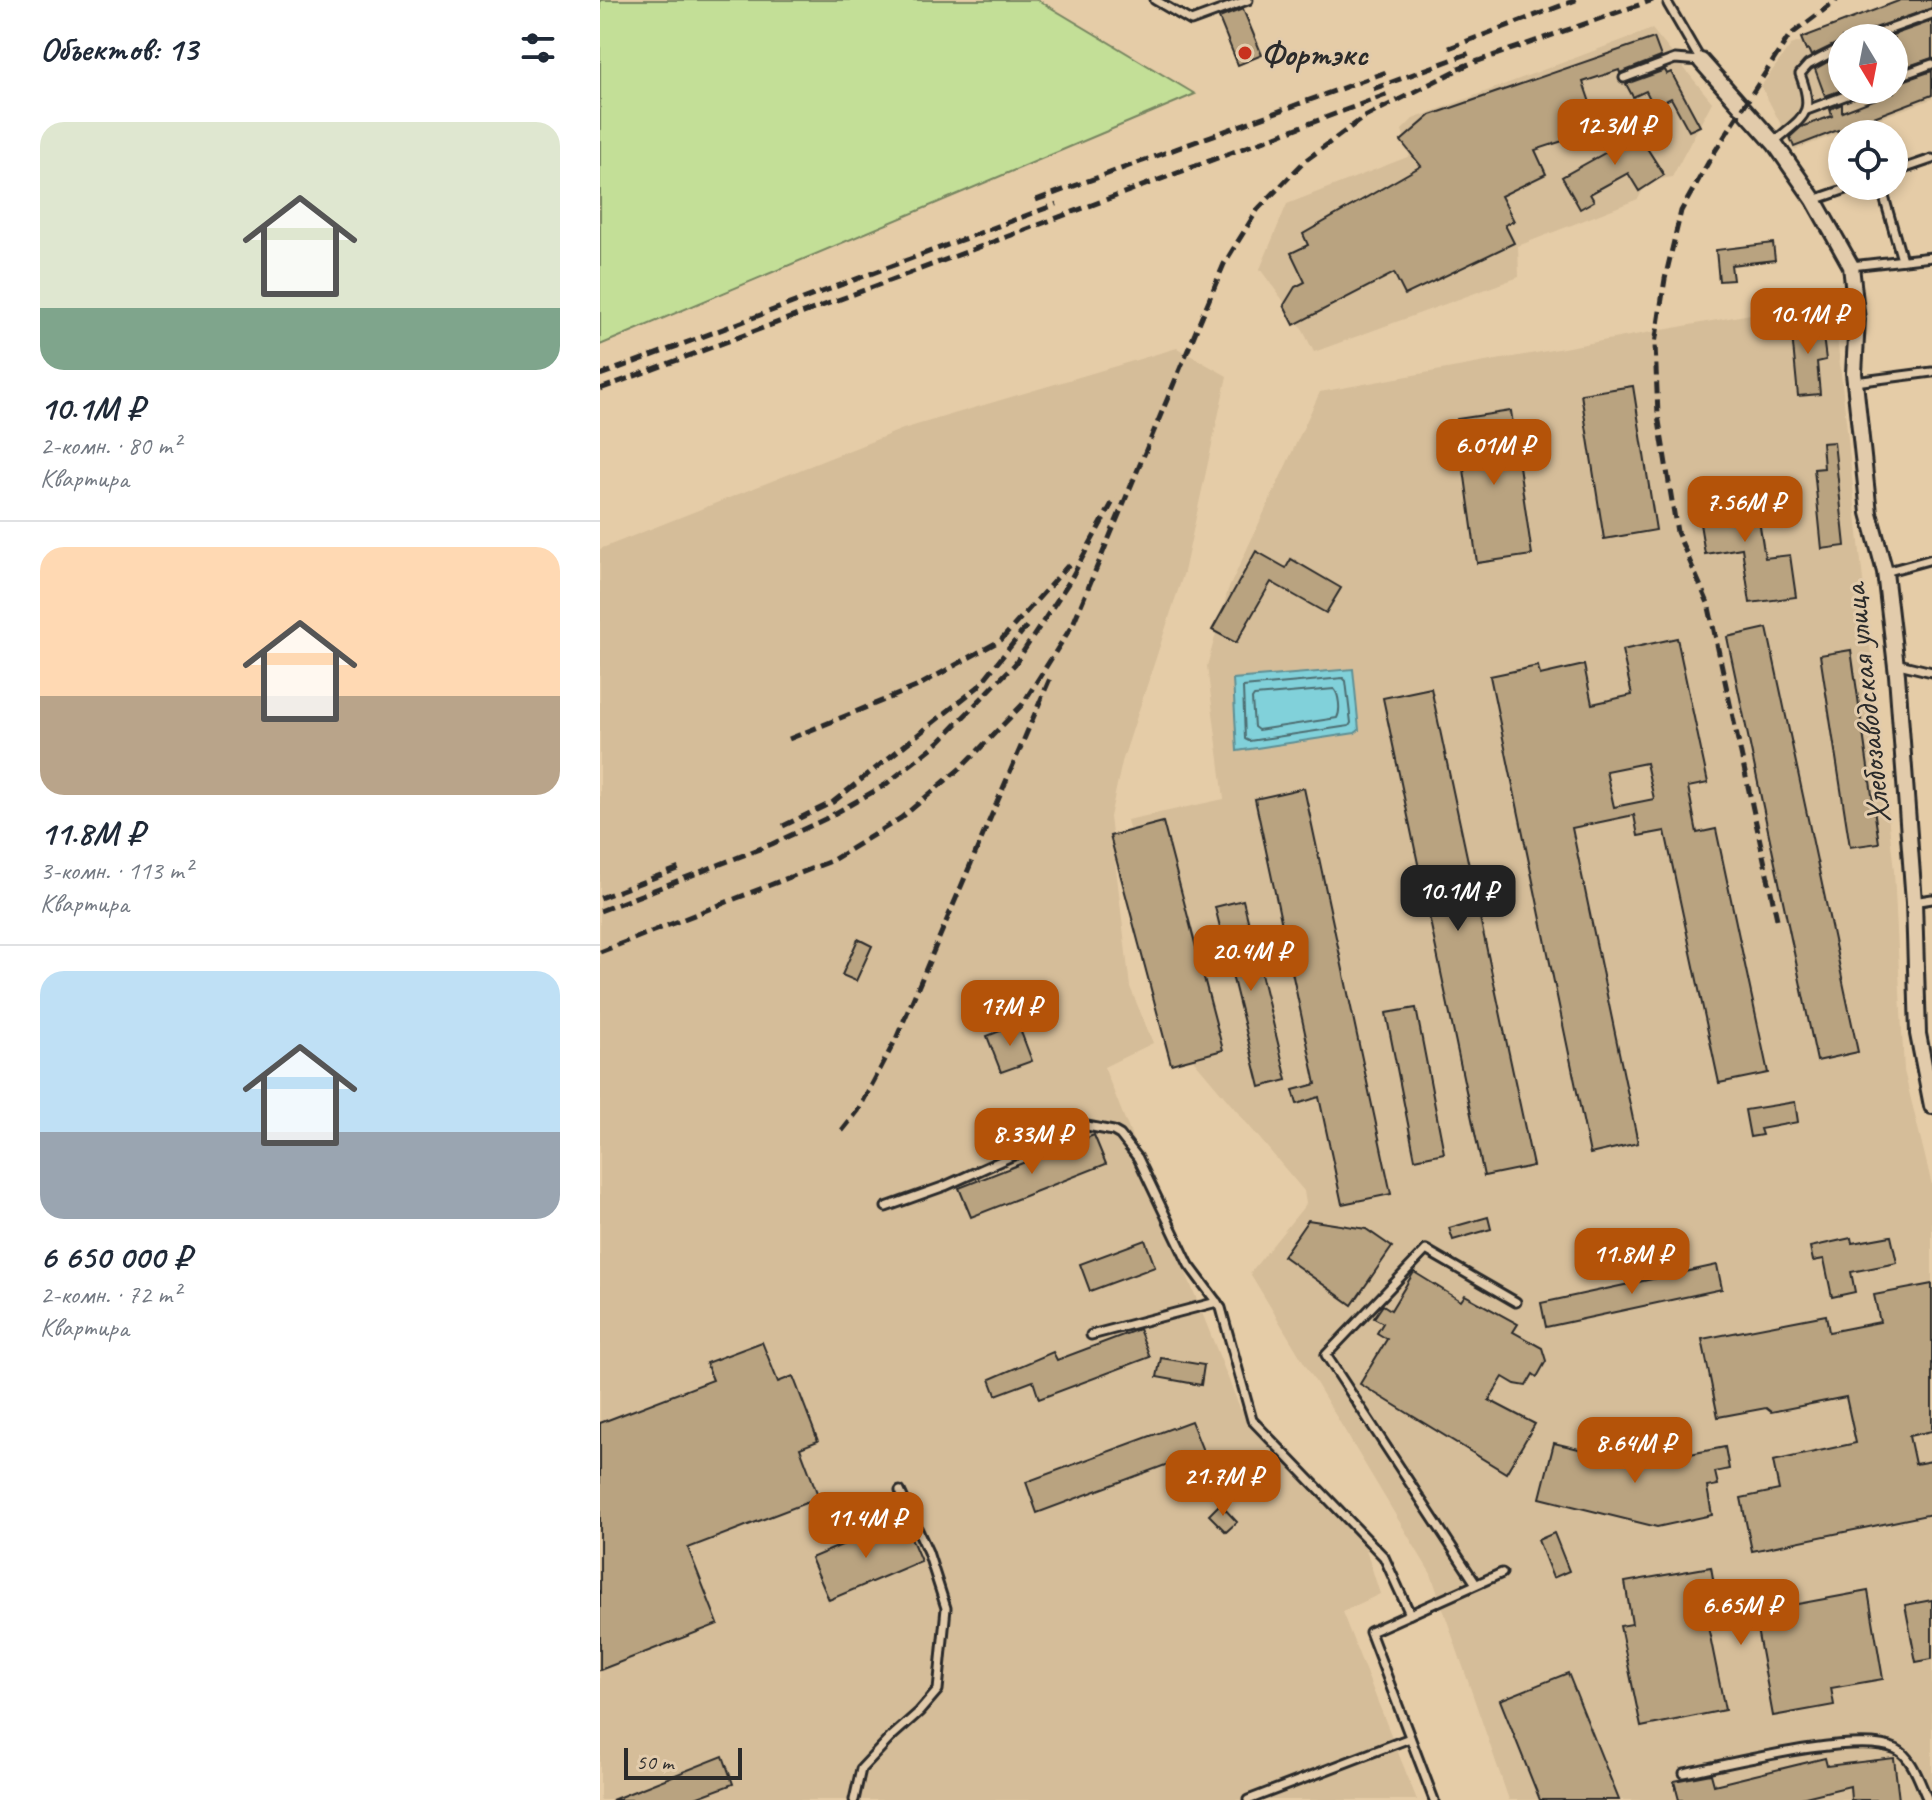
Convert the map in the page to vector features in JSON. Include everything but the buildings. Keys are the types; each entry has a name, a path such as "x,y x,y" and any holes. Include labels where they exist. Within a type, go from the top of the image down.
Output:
{"street":[{"name":"Хлебозаводская улица","path":"1701,61 1774,142 1814,200 1851,266 1857,320 1855,382 1869,513 1885,572 1895,663 1914,902 1918,1034 1932,1102"}],"lane":[{"path":"1155,0 1191,21 1248,0"},
{"path":"1668,4 1701,61"},
{"path":"1904,24 1932,14"},
{"path":"1807,110 1809,97 1800,74 1808,65 1828,54"},
{"path":"1624,78 1675,59 1701,61"},
{"path":"1908,73 1932,64"},
{"path":"1774,142 1807,110 1828,102"},
{"path":"1908,167 1932,159"},
{"path":"1814,200 1828,195"},
{"path":"1885,200 1902,260"},
{"path":"1851,266 1932,257"},
{"path":"1855,382 1932,372"},
{"path":"1885,572 1932,559"},
{"path":"1895,663 1932,672"},
{"path":"1914,902 1932,899"},
{"path":"886,1207 945,1186 1072,1129 1087,1126 1120,1135 1138,1158 1189,1265 1221,1308 1252,1420 1384,1557 1410,1614"},
{"path":"1476,1584 1326,1355 1426,1250 1516,1302"},
{"path":"1091,1335 1217,1302"},
{"path":"854,1800 861,1769 938,1690 946,1608 928,1552 900,1491"},
{"path":"1434,1800 1370,1632 1502,1573"},
{"path":"1248,1800 1410,1738"},
{"path":"1684,1773 1804,1748 1867,1744 1896,1748 1908,1758 1928,1800"}],"shaded area":[{"path":"1912,0 1932,0 1932,99 1875,120 1828,120 1828,137 1794,150 1761,86 1791,45 1828,31 1828,104 1908,104 1908,24 1847,24"},
{"path":"1652,29 1712,102 1672,177 1647,182 1638,199 1518,246 1519,277 1314,352 1298,321 1260,269 1287,204 1410,156 1402,130 1413,119"},
{"path":"1833,299 1894,871 1904,1071 1932,1185 1932,1800 1509,1800 1431,1574 1250,1273 1306,1204 1304,1191 1174,1037 1127,820 1224,799 1207,666 1228,590 1320,392"},
{"path":"1177,348 1227,376 1184,572 1122,762 1110,817 1130,987 1153,1043 1104,1067 1240,1408 1359,1528 1380,1594 1342,1612 1417,1800 600,1800 600,549 903,429"}],"green space":[{"path":"600,0 1038,0 1195,94 600,345"}],"water":[{"path":"1353,669 1359,730 1355,733 1237,751 1233,679"}],"railway":[{"path":"1449,48 1576,0"},
{"path":"1458,68 1653,0"},
{"path":"1777,919 1708,603 1677,532 1658,415 1655,344 1665,279 1681,211 1712,156 1789,36 1837,0"},
{"path":"1373,89 1470,53"},
{"path":"600,952 831,861 901,818 963,766 1022,705 1073,624 1224,264 1258,209 1306,160 1363,118 1469,64"},
{"path":"1036,200 1389,71"},
{"path":"600,389 1391,93"},
{"path":"600,375 1057,204"},
{"path":"600,911 772,844 825,819 885,785 939,742 1015,664 1069,582 1115,498"},
{"path":"789,739 916,687 1001,640 1072,561"},
{"path":"783,826 833,802 978,687 1030,622"},
{"path":"842,1131 858,1111 896,1039 1051,676"},
{"path":"600,898 682,867"}],"place":[{"name":"Фортэкс","path":"1245,53"}]}
